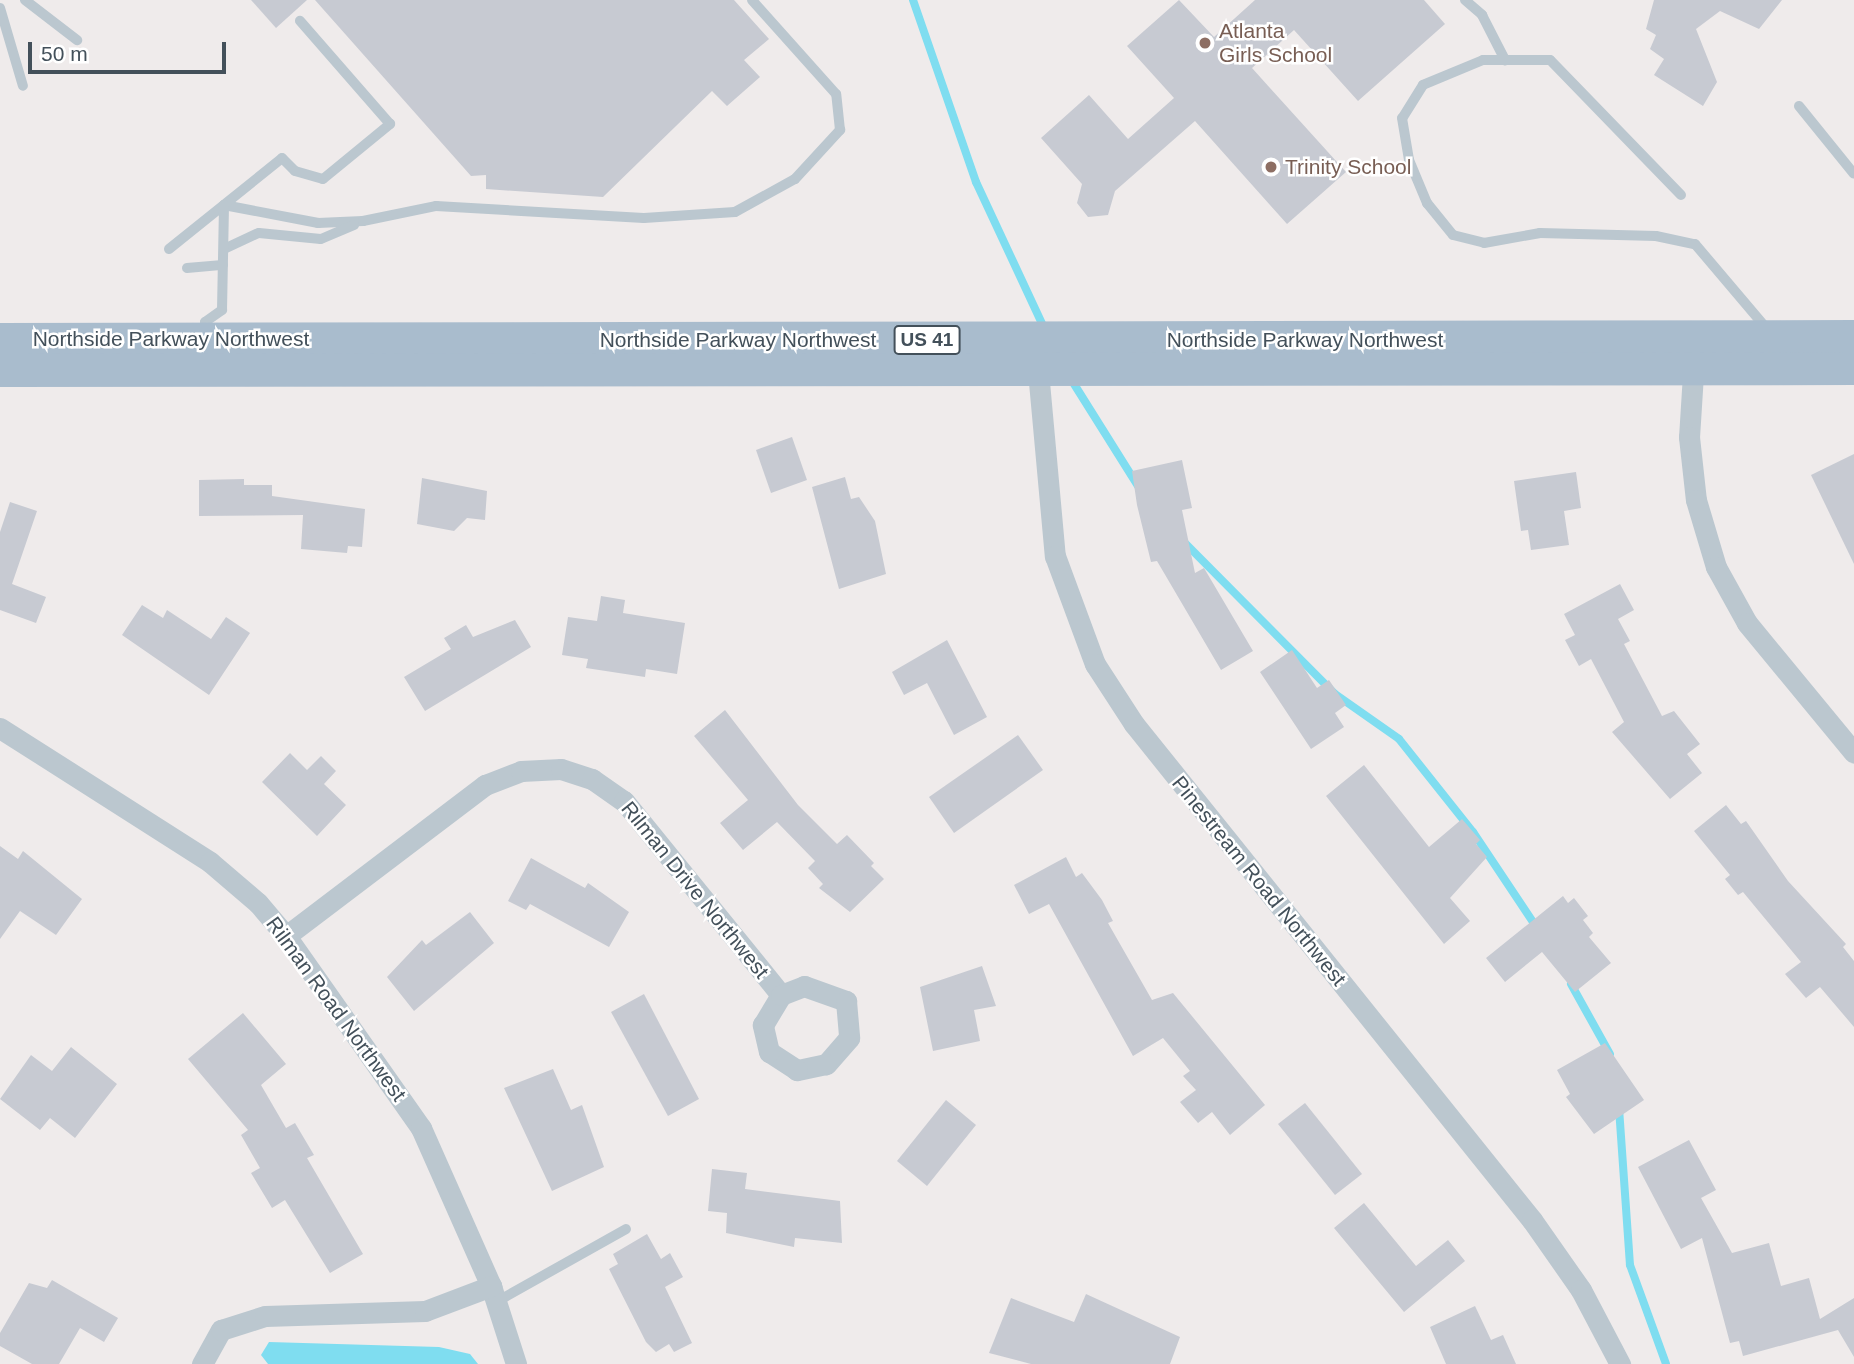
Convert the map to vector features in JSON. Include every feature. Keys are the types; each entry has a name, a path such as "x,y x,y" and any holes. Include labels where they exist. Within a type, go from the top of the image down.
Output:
{"main road":[{"name":"Northside Parkway Northwest","path":"1694,354 1775,337 1854,336"},
{"name":"Northside Parkway Northwest","path":"0,339 207,348 1037,355 1694,354 1854,368"},
{"name":"Northside Parkway Northwest","path":"0,370 207,348"}],"street":[{"path":"1694,354 1689,437 1696,500 1716,567 1746,623 1854,753"},
{"name":"Pinestream Road Northwest","path":"1037,355 1055,556 1095,664 1134,724 1532,1220 1581,1290 1620,1364"},
{"name":"Rilman Road Northwest","path":"0,728 210,862 258,903 286,936 421,1128 494,1294 516,1364"},
{"name":"Rilman Drive Northwest","path":"286,936 485,785 521,771 561,769 592,779 624,801 781,995"},
{"name":"Rilman Drive Northwest","path":"804,986 846,1001 849,1038 826,1064 797,1070 769,1052 763,1025 781,995 804,986"},
{"path":"202,1364 221,1330 265,1316 425,1311 494,1294"}],"lane":[{"path":"25,0 77,40"},
{"path":"224,205 318,223 363,221 436,206 644,218 735,212 795,179 841,130 836,94 752,0"},
{"path":"1465,0 1482,15 1505,60"},
{"path":"0,8 23,86"},
{"path":"169,249 282,158 313,180 332,175 390,124 300,21"},
{"path":"1681,195 1550,60 1483,60 1423,85 1402,118 1409,160 1427,203 1453,235 1484,243 1540,233 1656,236 1695,244 1775,337"},
{"path":"1799,106 1854,174"},
{"path":"207,348 222,310 224,205"},
{"path":"224,249 260,233 321,239 363,221"},
{"path":"187,268 223,265"},
{"path":"494,1294 626,1229"}],"water":[{"path":"269,1342 439,1347 470,1354 478,1364 268,1364 261,1355"}],"building":[{"path":"251,0 307,0 276,28"},
{"path":"315,0 734,0 769,39 744,60 760,77 727,106 712,91 603,197 486,189 486,175 471,176"},
{"path":"1179,0 1214,37 1255,0 1424,0 1445,24 1358,101 1294,30 1252,68 1346,172 1287,224 1195,121 1115,191 1108,215 1088,217 1077,203 1082,184 1041,138 1089,95 1128,139 1174,98 1127,46"},
{"path":"1654,0 1782,0 1759,29 1720,11 1696,29 1717,82 1703,106 1654,75 1664,59 1650,49 1656,35 1646,29"},
{"path":"792,437 807,480 771,493 756,450"},
{"path":"1854,454 1854,564 1811,475"},
{"path":"1182,460 1192,508 1182,510 1195,573 1204,568 1253,651 1221,670 1157,561 1151,562 1137,505 1132,471"},
{"path":"1576,472 1581,508 1564,511 1569,545 1531,550 1528,530 1521,531 1514,481"},
{"path":"845,477 851,499 859,497 875,521 886,574 839,589 812,487"},
{"path":"422,478 487,491 485,520 467,518 454,531 417,524"},
{"path":"244,479 244,485 272,485 272,496 365,509 362,547 348,546 347,553 301,549 303,515 199,516 199,480"},
{"path":"10,502 37,511 12,584 46,597 36,623 0,610 0,532"},
{"path":"1620,584 1634,610 1618,619 1630,641 1624,644 1662,716 1674,711 1700,744 1687,754 1702,773 1670,799 1612,732 1624,722 1591,659 1579,666 1565,640 1575,635 1564,614"},
{"path":"601,596 625,600 623,613 685,623 677,674 646,669 645,677 586,668 588,659 562,655 568,617 597,621"},
{"path":"142,605 163,618 167,610 211,639 226,617 250,633 209,695 122,635"},
{"path":"515,620 531,647 425,711 404,677 451,649 444,638 466,625 473,637"},
{"path":"947,640 987,717 954,735 927,683 904,695 892,672"},
{"path":"1292,650 1317,688 1329,680 1346,705 1335,713 1344,727 1311,749 1260,672"},
{"path":"725,710 798,805 837,844 847,835 874,863 871,866 884,879 850,912 819,888 823,884 808,868 815,861 777,822 743,850 720,823 748,800 694,736"},
{"path":"1018,735 1043,770 954,833 929,797"},
{"path":"290,753 307,770 321,756 336,771 324,784 346,805 317,836 262,782"},
{"path":"1364,765 1429,847 1462,819 1480,840 1476,844 1487,857 1450,898 1470,921 1444,944 1326,796"},
{"path":"1726,805 1741,824 1746,821 1788,881 1846,944 1843,947 1854,961 1854,1027 1820,987 1806,998 1785,974 1801,962 1743,892 1738,895 1725,879 1730,875 1694,831"},
{"path":"0,846 18,859 23,851 82,899 56,935 20,911 0,939"},
{"path":"1066,857 1076,877 1082,873 1102,900 1113,921 1108,923 1152,1000 1173,993 1265,1105 1230,1135 1212,1112 1198,1123 1180,1102 1196,1090 1183,1076 1190,1071 1163,1038 1133,1056 1049,904 1029,914 1014,885"},
{"path":"531,858 585,888 588,883 629,912 609,947 530,904 526,910 508,901"},
{"path":"1563,896 1568,903 1574,898 1588,916 1583,920 1593,933 1589,937 1611,963 1575,992 1542,952 1505,982 1486,958"},
{"path":"470,912 494,943 414,1011 387,977 422,940 426,945"},
{"path":"982,966 996,1006 974,1010 980,1041 933,1051 920,987"},
{"path":"644,994 699,1099 668,1116 611,1012"},
{"path":"243,1013 286,1064 261,1085 286,1128 295,1123 314,1155 307,1158 363,1254 330,1273 285,1200 272,1208 251,1173 260,1168 241,1135 248,1130 188,1059"},
{"path":"1605,1043 1644,1100 1594,1134 1566,1097 1570,1094 1557,1070"},
{"path":"71,1047 117,1084 75,1138 50,1118 40,1130 0,1099 31,1055 52,1071"},
{"path":"553,1069 571,1110 582,1105 604,1167 552,1191 504,1088"},
{"path":"946,1100 976,1125 927,1186 897,1161"},
{"path":"1305,1103 1362,1174 1335,1195 1278,1124"},
{"path":"1689,1140 1716,1190 1701,1198 1732,1253 1769,1243 1781,1286 1809,1278 1820,1319 1854,1298 1854,1357 1838,1330 1743,1356 1739,1341 1730,1343 1702,1238 1681,1249 1638,1167"},
{"path":"712,1169 747,1173 745,1189 840,1201 842,1243 795,1238 794,1247 726,1233 727,1213 708,1211"},
{"path":"1364,1203 1416,1266 1448,1240 1465,1261 1404,1312 1334,1228"},
{"path":"647,1234 661,1259 670,1253 683,1277 665,1287 692,1343 674,1352 669,1344 656,1352 646,1342 609,1269 618,1264 613,1254"},
{"path":"52,1280 118,1318 104,1342 80,1328 59,1364 32,1364 0,1346 0,1333 29,1283 47,1288"},
{"path":"1086,1294 1180,1337 1170,1364 1031,1364 989,1353 1011,1298 1074,1322"},
{"path":"1475,1306 1491,1340 1503,1335 1516,1364 1446,1364 1430,1327"}],"waterway":[{"path":"913,0 976,182 1045,330"},
{"path":"1069,376 1138,486"},
{"path":"1184,542 1335,694 1399,739 1473,832 1537,928"},
{"path":"1571,984 1610,1054"},
{"path":"1619,1108 1630,1265 1666,1364"}],"place":[{"name":"Atlanta Girls School","path":"1205,43"},
{"name":"Trinity School","path":"1271,167"}]}
